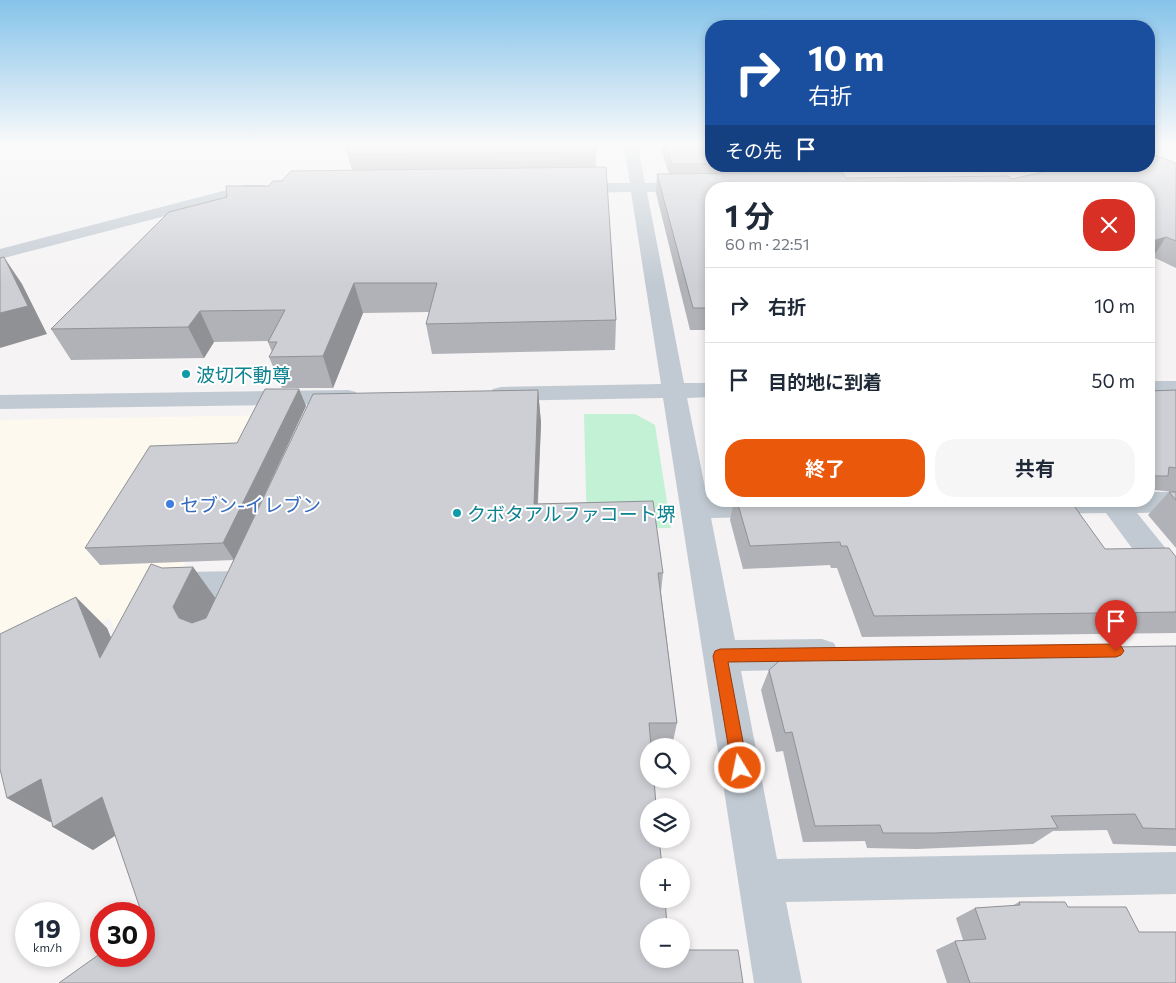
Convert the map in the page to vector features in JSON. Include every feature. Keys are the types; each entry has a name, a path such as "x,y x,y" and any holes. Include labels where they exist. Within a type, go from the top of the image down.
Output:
{"street":[{"path":"0,254 239,192"},
{"path":"639,192 778,983"},
{"path":"1155,388 1176,388"},
{"path":"484,394 705,390"},
{"path":"0,402 374,397"},
{"path":"311,427 324,398"},
{"path":"1155,502 1176,502"},
{"path":"694,508 794,507"},
{"path":"1117,507 1176,584"},
{"path":"186,585 241,584"},
{"path":"720,656 849,654"},
{"path":"760,881 1176,873"}],"shaded area":[{"path":"263,415 129,670 110,618 4,675 0,659 0,420"}],"green space":[{"path":"584,414 635,414 655,425 671,528 587,529"}],"building":[{"path":"227,192 608,192 616,320 426,324 437,283 354,283 323,356 269,357 277,342 268,342 285,310 200,311 188,327 51,329 169,212 227,197"},
{"path":"662,192 705,192 705,308 693,308"},
{"path":"1155,192 1176,192 1176,241 1166,237 1155,240"},
{"path":"4,257 28,306 0,313 0,258"},
{"path":"265,389 299,389 223,543 85,548 150,446 237,443"},
{"path":"538,390 534,504 653,501 663,573 658,573 677,723 649,723 650,738 640,738 640,788 655,788 655,798 640,798 640,848 660,848 661,858 640,858 640,908 666,908 666,918 640,918 640,968 690,968 690,950 738,950 743,983 59,983 90,961 90,967 155,967 155,902 138,902 102,797 53,827 41,779 7,798 0,769 0,634 76,597 100,658 151,564 162,568 193,567 173,607 179,618 192,623 206,618 313,394"},
{"path":"1176,390 1176,468 1169,467 1168,476 1155,476 1155,391"},
{"path":"1169,492 1176,492 1176,500"},
{"path":"739,507 1075,507 1105,549 1169,548 1176,557 1176,612 874,616 847,546 841,546 840,542 750,546"},
{"path":"1176,646 1176,829 1143,828 1135,814 1051,816 1058,828 935,833 883,833 880,825 815,826 792,732 785,733 769,670 786,655 849,651"},
{"path":"1019,902 1065,902 1068,907 1126,907 1139,932 1176,932 1176,983 970,983 955,941 986,939 975,908 1020,905"}],"place":[{"name":"波切不動尊","path":"186,374"},
{"name":"セブン-イレブン","path":"170,504"},
{"name":"クボタアルファコート堺","path":"457,513"}],"route":[{"path":"740,768 720,656 1116,651"}]}
